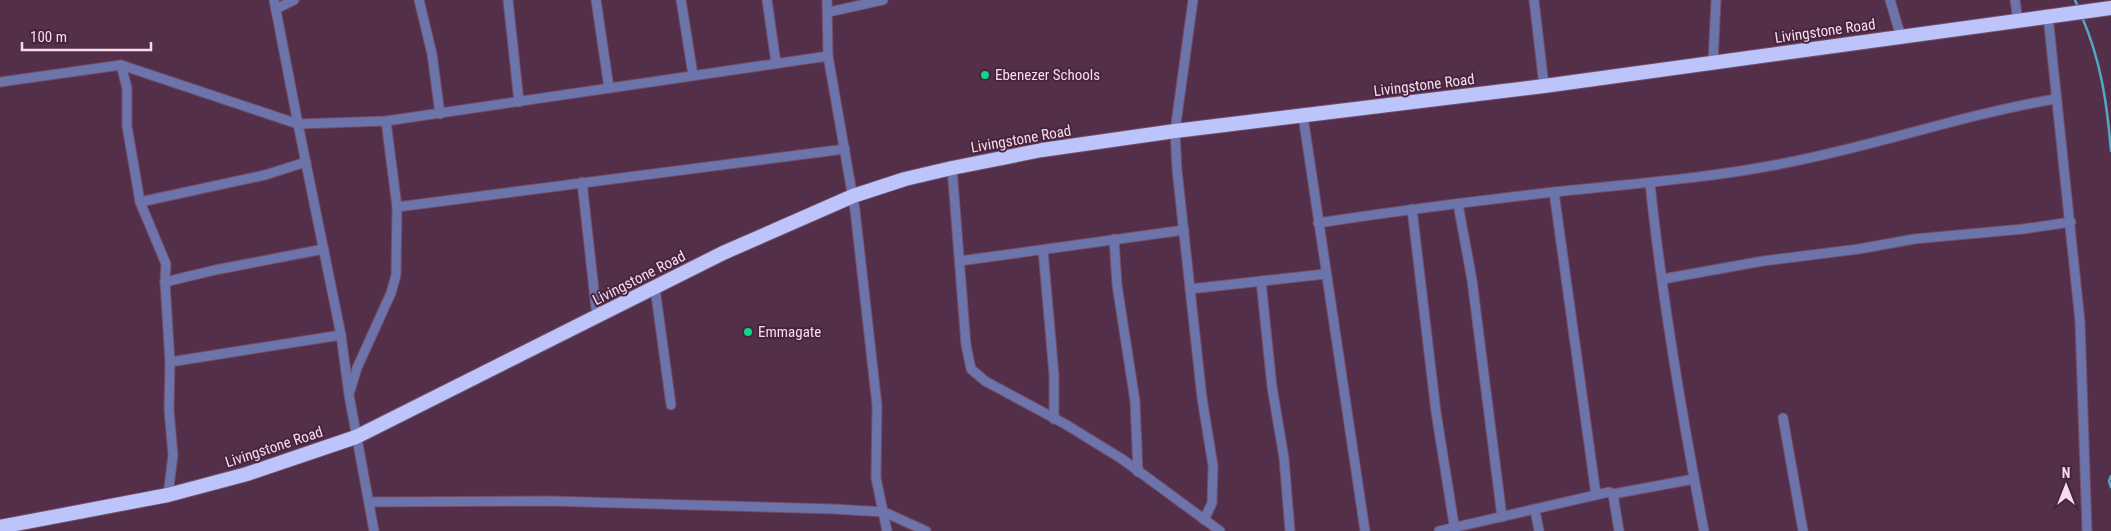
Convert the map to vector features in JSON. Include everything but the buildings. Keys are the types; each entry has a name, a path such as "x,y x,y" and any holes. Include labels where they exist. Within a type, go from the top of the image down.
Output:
{"highway":[{"name":"Livingstone Road","path":"0,527 168,495 247,474 356,437 723,253 853,196 905,179 1042,150 1175,131 1544,86 2111,8"}],"street":[{"path":"294,0 275,5 341,335 356,437 374,531"},
{"path":"419,0 432,54 440,114"},
{"path":"508,0 519,102"},
{"path":"596,0 609,88"},
{"path":"681,0 693,75"},
{"path":"766,0 776,63"},
{"path":"828,0 828,56 853,196 877,405 876,478 887,531"},
{"path":"828,12 884,0"},
{"path":"1193,0 1175,131 1177,170 1202,398 1213,466 1212,503 1204,520"},
{"path":"1534,0 1544,86"},
{"path":"1713,63 1716,0"},
{"path":"1890,0 1900,37"},
{"path":"2015,0 2018,20"},
{"path":"2048,16 2055,99 2071,222 2080,322 2087,531"},
{"path":"0,82 120,65 298,124 386,121 828,56"},
{"path":"120,65 127,88 127,126 140,202 166,264 165,282 170,362 169,410 173,455 168,495"},
{"path":"1318,223 1412,209 1650,183 1777,165 1860,147 2001,109 2055,99"},
{"path":"1303,116 1325,274 1365,531"},
{"path":"349,395 357,368 391,293 396,274 397,207 386,121"},
{"path":"397,207 845,149"},
{"path":"140,202 265,175 306,162"},
{"path":"952,168 966,345 971,368 985,381 1122,459 1220,531"},
{"path":"582,182 597,317"},
{"path":"1650,183 1694,479 1704,531"},
{"path":"1554,192 1567,274 1573,341 1596,495"},
{"path":"1458,204 1472,280 1502,517"},
{"path":"1412,209 1436,412 1454,529"},
{"path":"1663,279 1763,261 1859,249 1914,239 2023,229 2071,222"},
{"path":"960,261 1184,230"},
{"path":"1114,239 1117,285 1135,401 1138,472"},
{"path":"165,282 215,270 324,249"},
{"path":"1043,250 1054,375 1054,419"},
{"path":"1190,289 1325,274"},
{"path":"1261,281 1272,387 1284,458 1290,531"},
{"path":"655,288 671,405"},
{"path":"170,362 341,335"},
{"path":"1784,418 1803,531"},
{"path":"1439,531 1609,492 1613,494 1694,479"},
{"path":"1613,494 1619,531"},
{"path":"369,502 550,501 884,512 926,531"},
{"path":"1535,510 1540,531"}],"waterway":[{"path":"2075,0 2078,7"},
{"path":"2082,17 2089,33 2102,82 2111,151"},
{"path":"2111,476 2109,481 2111,487"}],"place":[{"name":"Ebenezer Schools","path":"985,75"},
{"name":"Emmagate","path":"748,332"}]}
